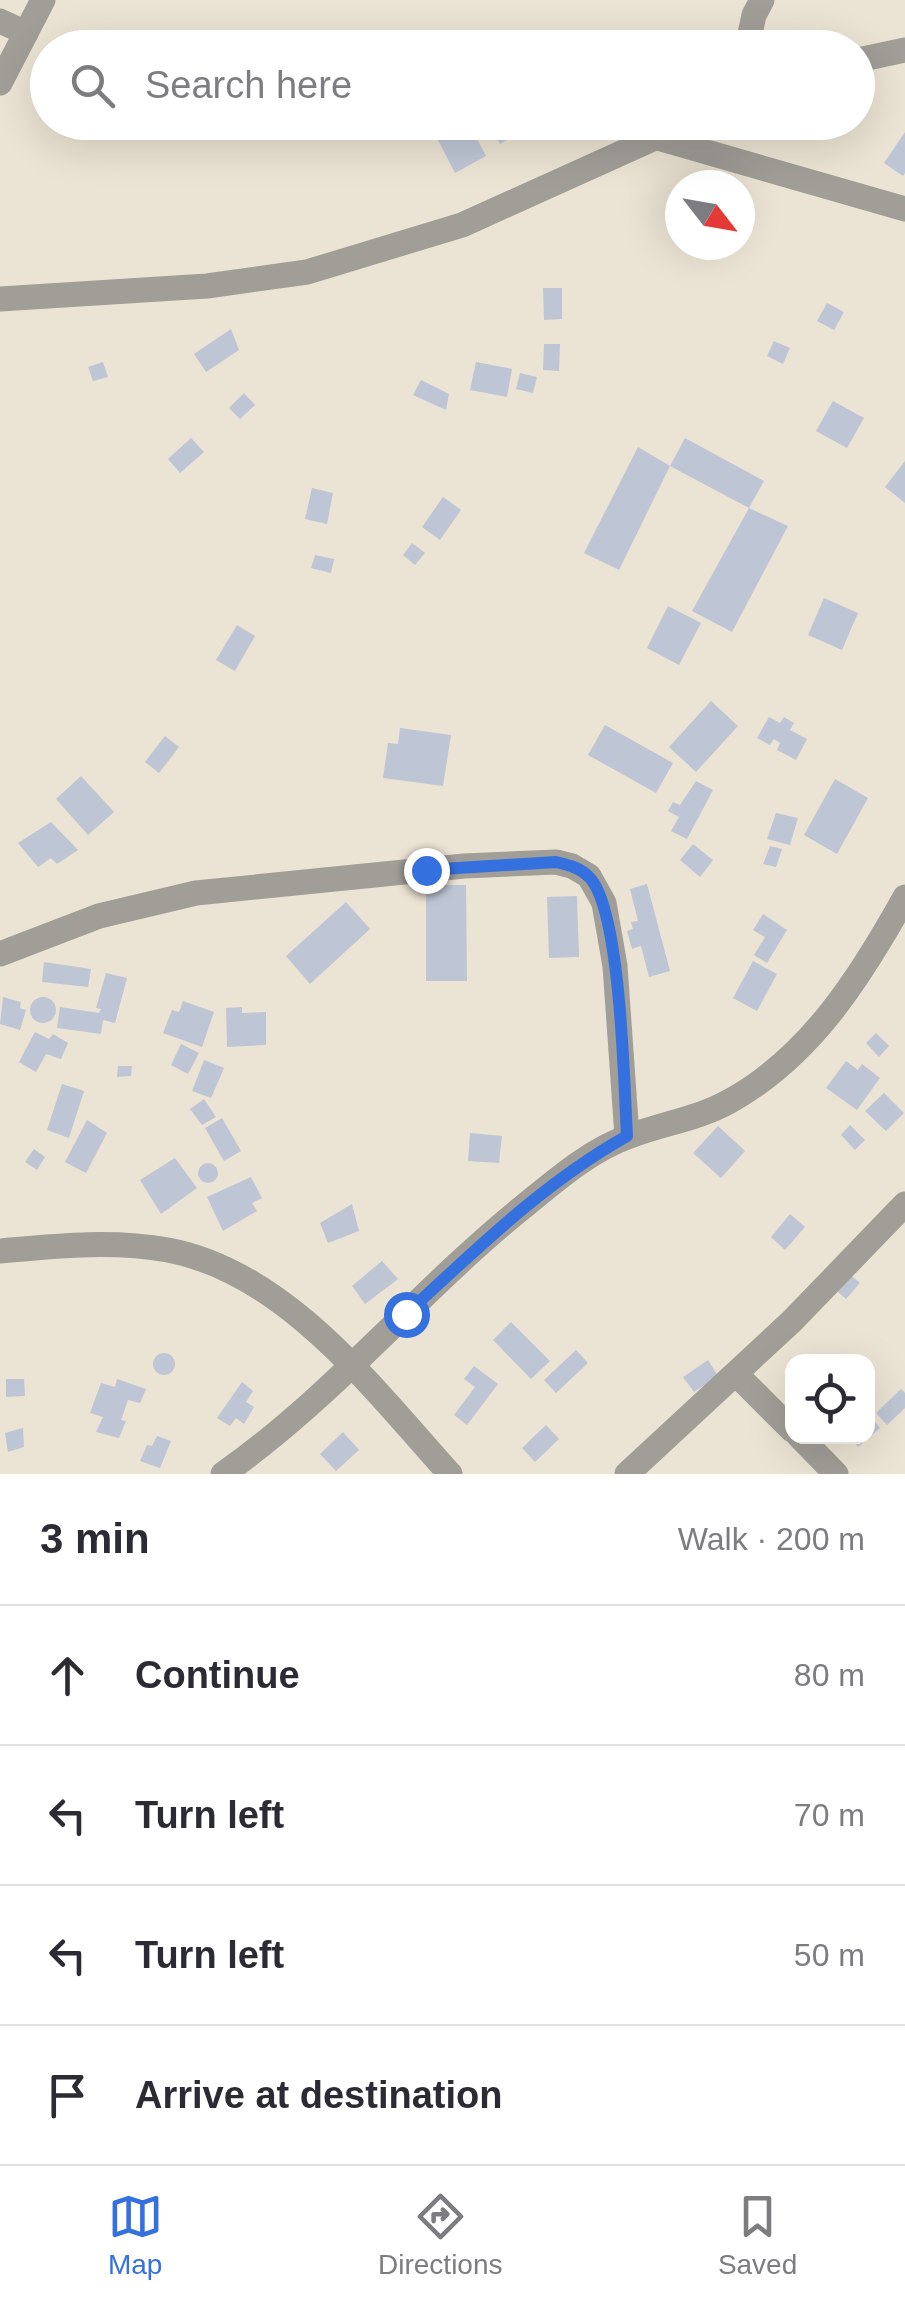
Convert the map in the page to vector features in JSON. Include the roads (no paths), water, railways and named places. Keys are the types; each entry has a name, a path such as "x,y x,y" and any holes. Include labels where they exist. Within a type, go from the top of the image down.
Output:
{"street":[{"path":"0,83 43,0"},
{"path":"751,30 762,0"},
{"path":"0,21 26,33"},
{"path":"875,56 905,50"},
{"path":"0,299 207,286 308,272 462,224 653,140"},
{"path":"665,140 905,209"},
{"path":"0,954 99,916 196,893 464,866 556,862 572,866 589,876 604,903 616,966 627,1136"},
{"path":"222,1474 270,1440 519,1210 579,1163 627,1136 690,1119 728,1102 775,1073 859,975 905,897"},
{"path":"627,1474 737,1375 905,1204"},
{"path":"0,1251 86,1243 169,1250 230,1271 289,1307 450,1474"},
{"path":"737,1375 785,1423"},
{"path":"806,1444 836,1474"}]}
